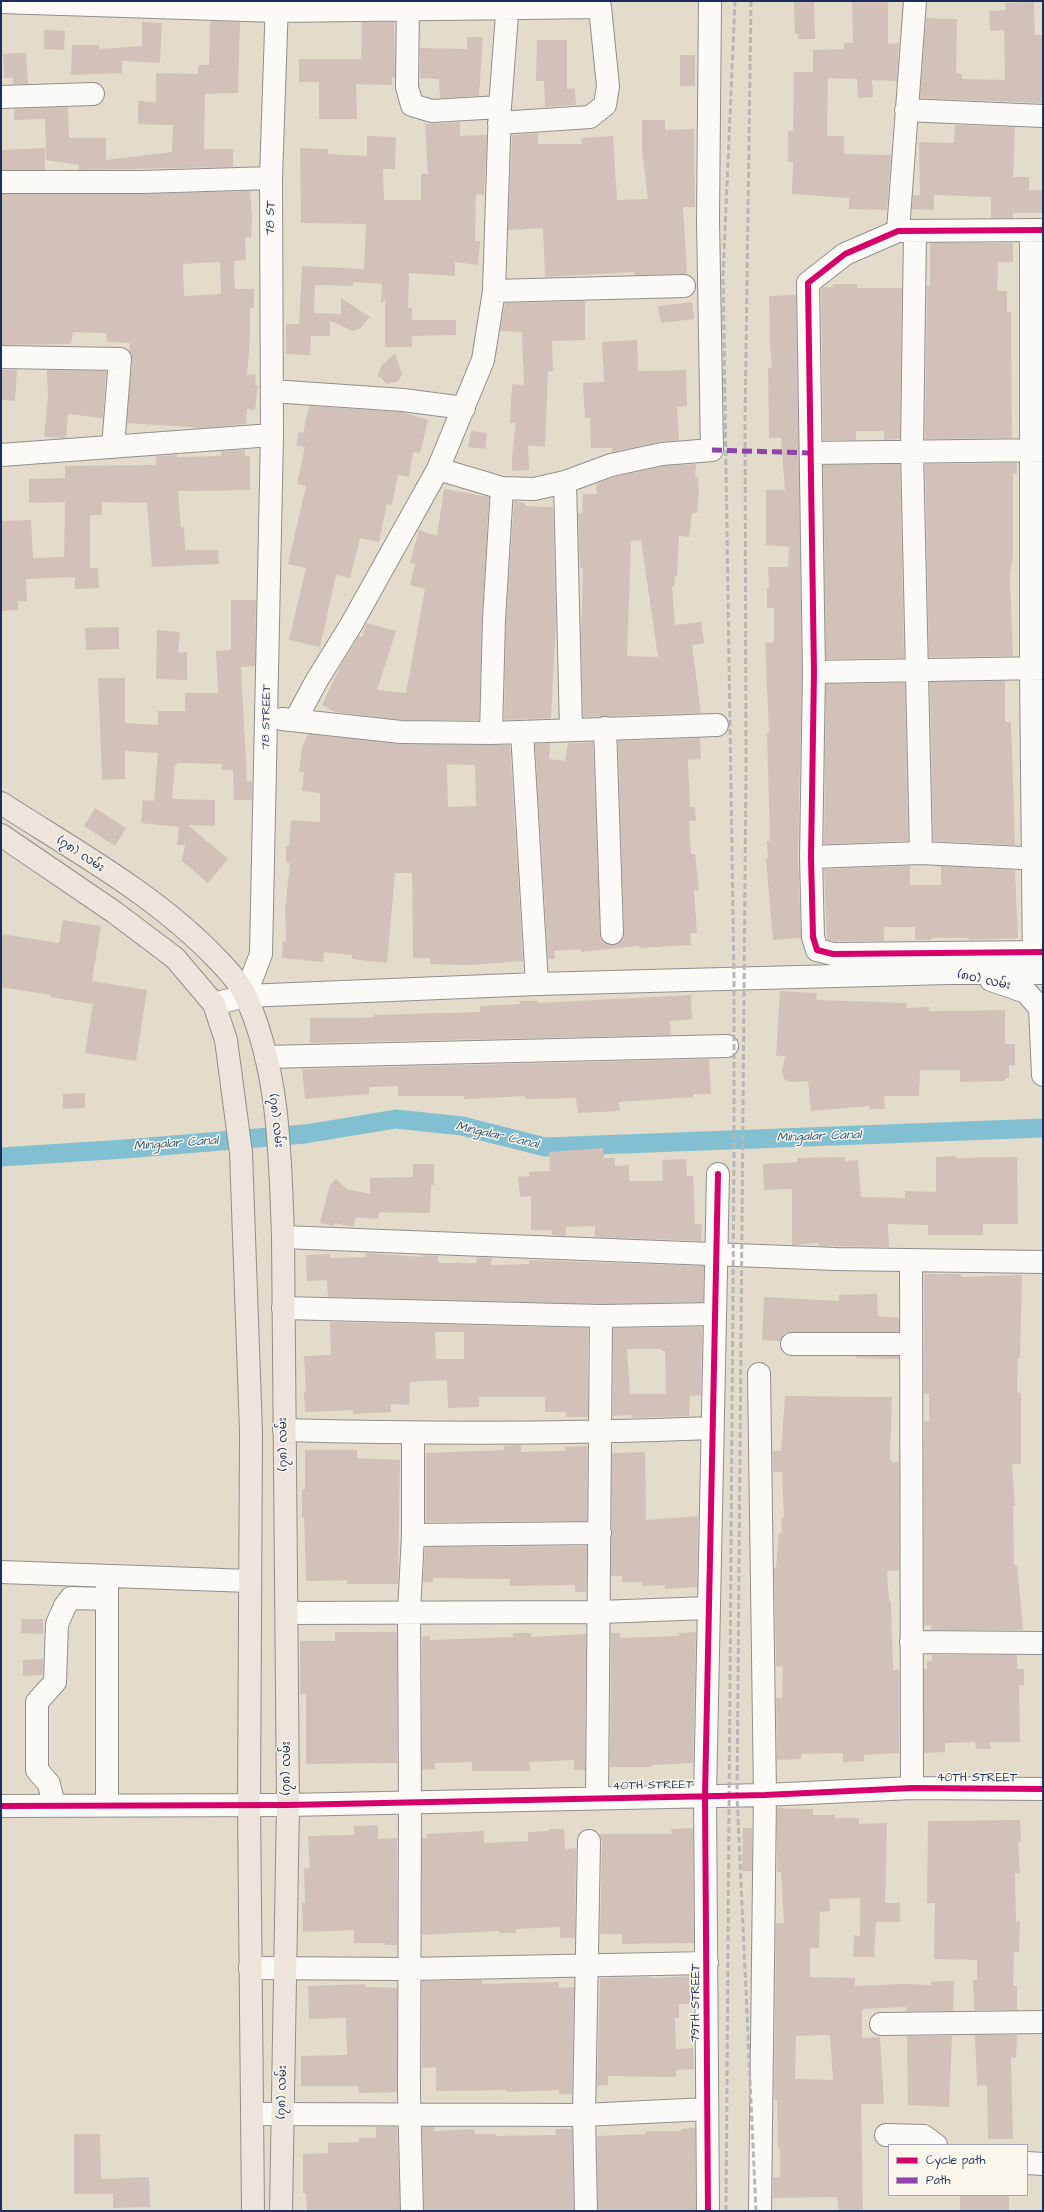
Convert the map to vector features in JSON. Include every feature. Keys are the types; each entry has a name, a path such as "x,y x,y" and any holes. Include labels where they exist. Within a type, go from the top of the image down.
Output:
{"main road":[{"name":"(၇၈) လမ်း","path":"1,803 150,900 197,938 225,968 245,996 266,1057 276,1116 283,1237 288,1805 281,2211"},
{"path":"1,835 114,912 175,958 214,1004 226,1040 241,1153 251,1432 248,1804 253,2211"}],"street":[{"path":"438,469 502,488 534,489 565,482 611,465 654,456 712,450 708,220 710,1"},
{"path":"915,1 906,110 906,231 918,671 921,853"},
{"path":"1,2 277,6 508,5 600,7 608,86 605,105 590,117 499,115 432,111 412,105 407,87 408,6"},
{"path":"296,719 317,680 351,625 438,469 483,360 494,292 499,115 508,5"},
{"name":"78 ST","path":"272,435 271,178 277,6"},
{"path":"1,97 93,94"},
{"path":"906,110 1043,116"},
{"path":"1,182 143,182 271,178"},
{"path":"214,1004 245,996 537,984 948,973 1039,974 1039,952 1038,860 1037,668 1037,230 906,231 845,254 808,283 814,672 811,857 813,937 817,950 833,954 1039,952"},
{"path":"494,292 684,286"},
{"path":"1,357 120,358 113,447"},
{"path":"272,391 403,400 464,408"},
{"path":"1,455 272,435"},
{"name":"78 STREET","path":"245,996 261,954 272,435"},
{"path":"811,453 912,450 1038,450"},
{"path":"565,482 571,729"},
{"path":"491,733 494,619 502,488"},
{"path":"814,672 1037,668"},
{"path":"267,719 296,719 402,732 491,733 571,729 718,726"},
{"path":"604,728 612,933"},
{"path":"522,732 537,984"},
{"path":"811,857 921,853 1038,860"},
{"name":"(၈၀) လမ်း","path":"948,973 992,980 1026,992 1040,1008 1043,1075"},
{"path":"266,1057 727,1046"},
{"name":"79TH STREET","path":"708,2211 707,1963 704,1796 718,1174"},
{"path":"283,1237 716,1253 836,1259 1043,1262"},
{"path":"911,1260 912,1788"},
{"path":"283,1308 601,1316 715,1314"},
{"path":"597,1798 601,1316"},
{"path":"792,1344 911,1344"},
{"path":"759,1374 765,1795 760,2211"},
{"path":"284,1430 413,1433 601,1433 712,1428"},
{"path":"412,2211 409,1968 409,1612 413,1535 413,1433"},
{"path":"413,1535 600,1534"},
{"path":"1,1572 250,1581"},
{"path":"106,1805 107,1576"},
{"path":"54,1805 50,1784 37,1770 37,1702 55,1682 57,1624 65,1606 71,1598 107,1599"},
{"path":"287,1613 598,1612 708,1608"},
{"path":"911,1642 1043,1643"},
{"name":"40TH STREET","path":"1,1806 288,1805 765,1795 912,1788 1043,1789"},
{"path":"586,2211 584,2115 589,1841"},
{"path":"250,1968 409,1968 707,1963"},
{"path":"881,2024 1043,2022"},
{"path":"252,2114 584,2115 707,2109"},
{"path":"886,2135 924,2136 935,2144"},
{"path":"1028,2163 1043,2164"}],"building":[{"path":"794,1 814,1 815,39 798,39 798,34 795,34"},
{"path":"852,1 888,1 888,44 899,43 897,81 872,80 873,97 858,98 857,79 828,78 827,136 844,136 844,154 891,155 887,210 849,209 849,198 792,194 793,162 788,162 788,131 793,131 794,72 813,72 813,50 844,49 844,43 853,43"},
{"path":"1034,2 1035,35 1043,35 1043,103 920,98 926,18 957,19 956,73 962,74 962,79 1005,80 1004,30 990,31 989,11 1006,10 1005,3"},
{"path":"210,21 240,22 238,93 205,94 204,149 233,149 233,167 79,170 79,165 46,160 45,119 14,120 14,109 68,107 69,138 106,138 106,160 172,152 173,125 138,124 138,101 156,102 156,73 198,74 198,65 209,65"},
{"path":"142,22 162,23 160,63 122,61 122,73 71,75 72,45 99,45 99,49 142,46"},
{"path":"362,22 394,22 395,78 392,77 392,85 356,84 357,119 319,119 319,82 299,82 299,59 361,59"},
{"path":"44,30 65,31 64,50 44,49"},
{"path":"467,37 483,37 479,96 440,98 439,79 420,78 420,48 467,49"},
{"path":"537,40 567,40 567,89 575,88 576,105 545,107 544,81 536,81"},
{"path":"26,53 28,84 13,84 13,78 4,78 3,54"},
{"path":"680,55 695,55 695,86 680,86"},
{"path":"642,120 665,120 665,130 694,129 695,207 683,207 687,274 634,275 634,272 545,277 543,228 508,230 512,135 538,133 538,144 582,144 581,138 613,136 617,200 648,199 642,151"},
{"path":"460,122 460,136 487,135 484,195 476,194 475,241 480,241 478,265 455,262 455,276 409,273 408,308 412,308 412,320 456,320 456,335 412,336 412,347 385,347 385,299 381,304 382,284 353,282 353,286 315,285 314,313 341,314 341,298 370,317 361,328 353,331 330,321 330,336 311,336 310,355 286,354 286,324 299,324 302,266 364,269 366,224 301,223 300,148 328,149 328,154 367,156 367,136 396,137 395,169 383,169 384,200 421,200 421,174 428,174 425,124"},
{"path":"955,125 1015,127 1013,177 1029,177 1029,190 1043,190 1043,213 1013,213 1013,218 991,218 991,197 934,195 934,210 912,209 913,195 920,195 919,142 954,143"},
{"path":"45,148 45,170 1,170 1,150"},
{"path":"250,191 252,216 251,238 245,237 246,260 234,261 235,289 254,289 254,308 250,308 250,340 247,375 256,374 255,385 258,385 255,410 247,409 246,424 203,428 127,423 132,360 129,351 130,343 107,342 106,333 73,332 71,344 1,345 1,194 143,194","holes":["220,262 221,294 184,296 183,264"]},
{"path":"930,243 1013,243 1013,262 998,262 997,291 1007,291 1007,312 1011,312 1012,438 925,439 927,286 930,286"},
{"path":"833,284 857,284 857,288 902,288 900,439 884,440 884,431 856,431 856,440 823,440 821,289 824,287 833,287"},
{"path":"796,295 802,672 798,857 801,938 773,940 766,859 768,859 767,841 770,841 767,733 769,733 765,643 774,642 774,608 767,608 767,588 769,588 768,567 788,567 789,547 766,545 766,490 785,490 781,438 769,438 768,368 772,367 769,296"},
{"path":"585,301 585,340 552,341 553,371 548,371 545,447 528,445 529,470 512,471 516,423 510,423 512,384 524,385 522,332 500,331 505,303"},
{"path":"692,302 694,319 661,323 658,306"},
{"path":"637,340 638,371 686,370 687,406 677,407 679,440 659,442 612,452 612,448 591,448 590,418 585,418 583,383 604,382 602,342"},
{"path":"395,353 402,374 398,381 387,384 380,377 377,377 382,365"},
{"path":"1,370 17,370 15,401 1,400"},
{"path":"47,370 106,371 103,418 68,414 66,438 44,437 48,398"},
{"path":"309,406 402,412 428,420 420,453 413,452 409,477 398,475 392,505 387,504 379,542 360,538 350,578 336,575 320,647 289,640 306,568 288,564 306,486 297,484 305,447 296,446 299,432 303,433"},
{"path":"471,431 487,433 485,449 468,447"},
{"path":"245,450 245,456 250,456 250,490 178,491 181,528 184,527 185,550 218,550 219,564 152,567 147,503 102,502 102,515 90,515 90,568 98,568 99,588 75,589 75,577 26,579 27,601 18,601 18,610 1,611 1,521 31,520 33,558 64,557 65,502 29,503 29,479 65,478 65,466 156,465 156,456 221,456 221,451"},
{"path":"1017,463 1017,474 1013,474 1013,555 1010,575 1013,656 929,657 925,464"},
{"path":"696,464 695,477 698,477 699,492 697,513 692,513 689,537 679,536 677,576 675,576 674,587 672,587 675,625 701,622 704,643 692,645 701,713 583,717 581,638 583,568 580,568 578,513 582,513 583,494 597,494 596,484 614,477 664,466","holes":["641,540 658,657 627,656 631,541"]},
{"path":"900,464 904,658 826,659 823,465"},
{"path":"444,489 489,497 482,619 479,720 402,720 335,712 322,705 340,667 359,636 362,637 366,623 396,631 377,690 406,693 425,589 410,585 415,564 410,563 419,530 437,536"},
{"path":"514,501 525,503 525,506 553,507 556,621 551,718 504,720 506,620"},
{"path":"231,600 256,600 255,666 241,667 247,781 252,781 252,800 234,800 233,770 222,770 222,764 177,763 177,765 175,765 172,799 215,800 215,826 188,825 228,859 208,883 182,861 185,845 177,845 179,827 141,823 143,800 154,801 158,753 125,751 125,779 102,780 98,678 125,678 125,723 158,725 158,711 185,711 185,693 218,693 216,651 231,650"},
{"path":"119,627 119,649 86,650 85,628"},
{"path":"157,630 180,632 178,653 187,652 187,680 156,679"},
{"path":"1005,681 1005,722 1011,722 1015,845 933,841 930,682"},
{"path":"905,683 908,841 824,844 826,684"},
{"path":"308,734 401,744 510,745 523,961 472,965 430,964 430,958 413,958 412,873 395,873 387,963 352,959 352,955 324,952 323,962 282,958 283,941 286,942 285,910 290,863 286,863 286,846 289,846 291,820 320,822 320,793 302,791 304,772 299,772 302,748","holes":["447,764 475,765 476,806 448,807"]},
{"path":"700,738 701,759 688,760 690,807 695,807 696,821 689,821 691,854 695,854 699,890 694,890 697,933 690,933 691,945 639,948 638,946 581,952 581,949 554,951 555,959 548,959 535,744 550,743 549,759 565,761 568,743 593,742 600,933 601,939 606,944 613,945 623,939 624,933 618,741"},
{"path":"95,808 126,828 115,846 84,826"},
{"path":"910,866 910,885 941,885 941,866 1015,870 1018,938 969,940 969,938 931,938 931,940 915,940 915,927 884,927 884,941 827,940 824,869"},
{"path":"63,920 101,926 92,981 147,990 136,1061 85,1053 93,1004 50,997 51,995 1,987 1,934 59,943"},
{"path":"780,991 817,993 816,1000 907,1003 907,1008 929,1007 929,1011 1005,1010 1005,1044 1015,1044 1015,1065 1009,1065 1009,1078 1005,1078 1005,1081 960,1082 960,1070 920,1070 919,1096 884,1096 885,1109 869,1109 869,1106 811,1111 808,1081 791,1082 785,1080 782,1072 785,1056 776,1056"},
{"path":"691,995 692,1019 670,1021 671,1035 310,1043 310,1018 357,1018 374,1017 374,1015 480,1012 480,1006 520,1004 519,1001 538,1001 538,1003"},
{"path":"709,1059 711,1094 693,1094 693,1097 619,1102 620,1111 578,1113 576,1098 525,1099 525,1096 464,1099 464,1096 398,1096 398,1086 369,1087 369,1094 305,1099 302,1069"},
{"path":"85,1093 85,1108 63,1109 63,1094"},
{"path":"603,1148 604,1158 615,1158 615,1166 629,1165 629,1181 663,1181 662,1160 686,1159 687,1176 693,1176 695,1224 702,1224 701,1241 595,1237 595,1226 566,1227 566,1236 552,1235 552,1230 531,1230 531,1196 520,1197 518,1177 529,1176 529,1172 550,1171 549,1152"},
{"path":"956,1156 956,1158 1017,1157 1018,1224 983,1224 983,1235 928,1235 928,1225 888,1224 889,1247 819,1246 818,1243 792,1245 792,1189 764,1190 763,1164 797,1162 797,1158 845,1157 845,1161 858,1160 861,1197 905,1198 905,1191 936,1192 936,1157"},
{"path":"413,1164 434,1164 434,1185 431,1185 430,1213 379,1212 378,1219 356,1217 353,1227 335,1223 334,1226 320,1223 330,1185 336,1179 347,1189 370,1194 370,1178 413,1177"},
{"path":"366,1253 422,1257 422,1255 438,1256 438,1263 476,1263 477,1257 492,1258 491,1265 529,1264 529,1260 704,1266 703,1302 601,1304 328,1297 327,1280 307,1281 306,1255 330,1254 330,1258 366,1257"},
{"path":"924,1274 961,1274 961,1277 1022,1275 1020,1358 1018,1358 1017,1392 1021,1393 1021,1464 1012,1464 1015,1506 1013,1506 1014,1565 1017,1565 1023,1630 931,1630 931,1625 924,1626 924,1421 929,1421 929,1394 924,1394"},
{"path":"877,1294 878,1316 899,1318 899,1332 792,1332 785,1333 780,1341 762,1340 764,1297 839,1301 839,1295"},
{"path":"330,1322 588,1328 588,1417 566,1417 566,1412 545,1412 545,1397 479,1397 479,1407 448,1408 447,1380 410,1382 409,1405 391,1404 391,1412 353,1414 353,1410 305,1412 304,1392 306,1392 304,1356 331,1355","holes":["435,1332 464,1332 464,1359 436,1359"]},
{"path":"702,1327 701,1395 690,1396 689,1416 632,1418 631,1415 613,1416 613,1328","holes":["627,1349 662,1349 662,1351 665,1351 666,1394 630,1394"]},
{"path":"856,1356 899,1356 899,1359 856,1358"},
{"path":"785,1396 892,1397 890,1460 892,1460 892,1462 899,1462 899,1570 887,1571 889,1601 891,1601 893,1670 899,1669 899,1753 864,1755 864,1761 843,1762 843,1753 801,1754 801,1759 777,1760 776,1698 782,1698 783,1667 776,1666 774,1568 776,1568 779,1532 782,1533 781,1518 784,1518 782,1472 773,1472 773,1451 781,1451"},
{"path":"521,1445 521,1452 565,1451 565,1447 587,1446 587,1521 426,1522 426,1453 504,1450 504,1446"},
{"path":"305,1450 357,1450 357,1458 400,1460 398,1584 347,1584 347,1580 306,1581 304,1517 302,1517 302,1489 305,1489"},
{"path":"645,1452 646,1520 698,1516 697,1587 665,1589 665,1585 642,1586 642,1582 622,1582 622,1576 611,1576 612,1453"},
{"path":"587,1546 586,1592 575,1592 575,1585 510,1586 510,1579 433,1578 433,1582 423,1582 425,1547"},
{"path":"22,1619 43,1619 43,1634 21,1633"},
{"path":"335,1632 397,1632 397,1763 306,1764 306,1694 300,1694 300,1641 335,1641"},
{"path":"696,1632 693,1763 652,1765 652,1767 610,1767 611,1633 620,1633 620,1638 679,1636 679,1633"},
{"path":"513,1633 531,1633 531,1637 586,1634 585,1770 574,1770 574,1760 529,1762 530,1771 472,1771 472,1762 435,1763 435,1769 422,1770 422,1637 430,1636 430,1640 513,1637"},
{"path":"932,1655 1017,1655 1017,1669 1024,1669 1024,1685 1019,1685 1020,1742 990,1742 991,1749 976,1749 975,1742 945,1743 945,1752 924,1753 924,1669 927,1669 927,1661 932,1661"},
{"path":"43,1659 43,1675 23,1676 23,1660"},
{"path":"777,1808 813,1809 813,1815 835,1815 835,1818 859,1818 859,1824 887,1823 885,1903 900,1903 900,1922 876,1922 874,1957 853,1957 854,1935 860,1936 860,1898 829,1899 830,1911 820,1912 819,1948 810,1948 810,1977 855,1978 855,1986 903,1984 931,1985 931,1982 954,1981 953,2011 906,2011 906,2007 862,2009 862,2038 880,2037 884,2104 861,2104 863,2211 839,2211 837,2197 773,2198 773,2177 780,2177 777,2100 774,2099 776,1923 784,1923 781,1872 777,1872","holes":["830,2035 833,2080 795,2079 796,2036"]},
{"path":"1020,1820 1021,1842 1018,1842 1020,1873 1015,1873 1016,1922 1020,1921 1019,1952 1014,1952 1013,1986 1017,1986 1017,2010 974,2010 973,1980 977,1980 977,1960 934,1959 935,1903 927,1903 928,1821"},
{"path":"378,1825 378,1839 397,1838 397,1945 385,1945 385,1943 354,1943 354,1930 303,1932 302,1903 305,1903 304,1868 310,1868 308,1836 354,1835 354,1826"},
{"path":"693,1828 694,1943 622,1944 622,1934 600,1934 602,1841 599,1834 672,1834 671,1829"},
{"path":"743,1828 752,1828 752,1871 742,1871"},
{"path":"549,1829 564,1829 565,1849 576,1848 575,1938 560,1938 560,1927 516,1929 516,1933 499,1933 499,1931 422,1935 422,1838 427,1838 427,1834 484,1831 484,1843 528,1841 528,1832 550,1831"},
{"path":"694,1976 694,2004 679,2004 679,2018 675,2018 676,2049 693,2048 694,2069 676,2070 676,2077 608,2076 608,2085 597,2086 600,1978"},
{"path":"482,1980 482,1984 559,1982 559,1988 574,1987 572,2094 559,2094 559,2090 506,2092 506,2090 436,2091 436,2067 422,2068 422,1981"},
{"path":"365,1984 365,1987 397,1988 397,2092 359,2093 359,2086 301,2086 301,2056 347,2055 346,2018 309,2019 308,1986"},
{"path":"975,2035 1017,2035 1016,2058 1011,2058 1013,2139 988,2139 987,2085 977,2086"},
{"path":"907,2036 952,2036 949,2107 908,2105"},
{"path":"376,2127 397,2127 400,2211 307,2211 306,2193 303,2193 303,2154 328,2153 328,2143 359,2142 359,2138 376,2138"},
{"path":"422,2127 434,2127 434,2131 474,2129 475,2134 496,2134 496,2136 556,2135 555,2129 572,2129 574,2211 424,2211"},
{"path":"695,2128 696,2211 598,2211 597,2136 646,2134 646,2131 681,2131 681,2129"},
{"path":"74,2134 100,2134 101,2179 149,2177 150,2207 113,2208 113,2194 74,2194"},
{"path":"960,2196 1009,2196 1009,2211 960,2211"}],"waterway":[{"name":"Mingalar Canal","path":"1,1157 125,1149 305,1134 396,1119 462,1126 545,1147 1043,1128"}],"railway":[{"path":"726,2211 734,979 723,276 735,1"},
{"path":"751,1 745,422 746,768 737,1795 756,2211"}],"marked path":[{"path":"712,450 811,453"}],"cycle path":[{"path":"1043,230 898,231 845,254 808,283 814,672 811,857 813,937 817,950 833,954 1043,952"},
{"path":"708,2211 705,1796 718,1174"},
{"path":"1,1806 288,1805 765,1795 912,1788 1043,1789"}]}
